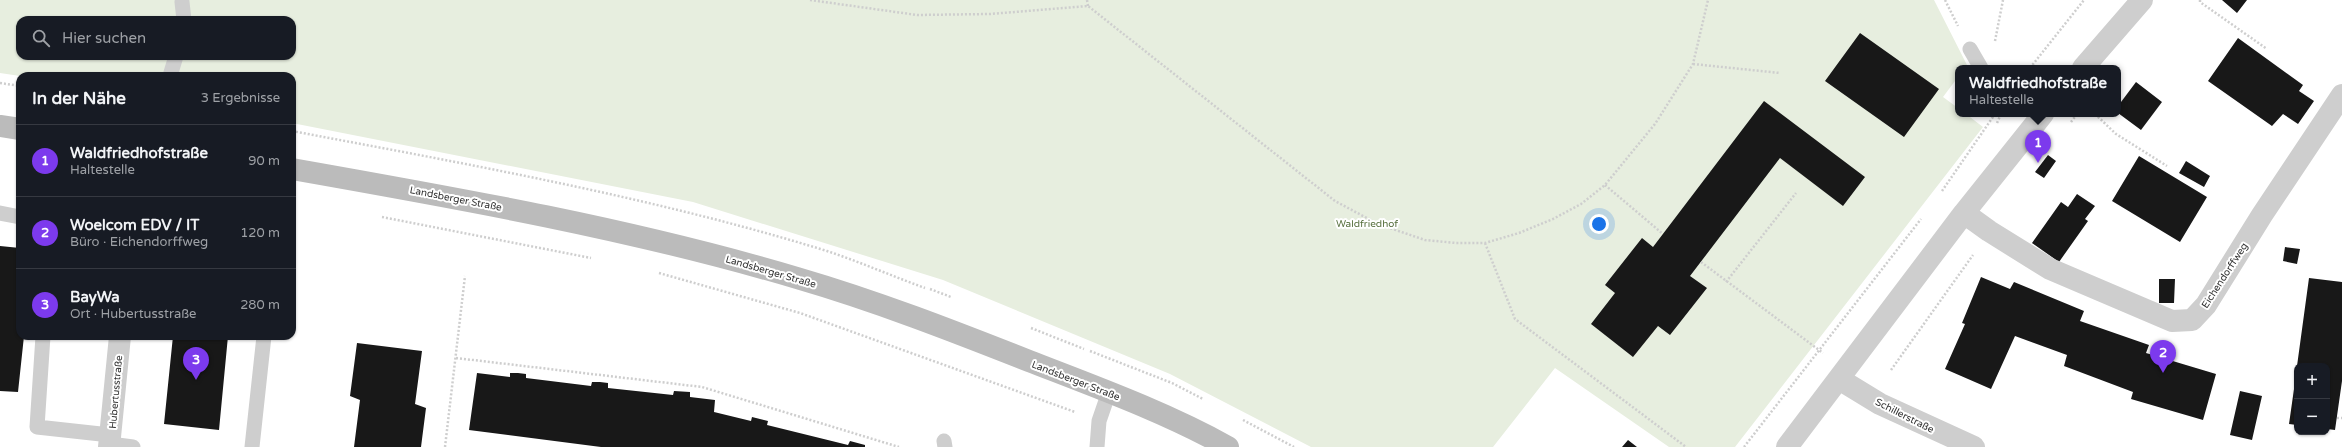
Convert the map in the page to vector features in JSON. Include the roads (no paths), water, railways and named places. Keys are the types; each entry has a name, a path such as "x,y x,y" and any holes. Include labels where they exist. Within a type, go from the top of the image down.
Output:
{"street":[{"path":"2086,65 2142,0"},
{"name":"Eichendorffweg","path":"1964,213 1989,232 2050,269 2172,321 2192,320 2206,305 2262,215 2342,95"},
{"path":"1787,447 2036,117"},
{"path":"0,126 16,128"},
{"name":"Landsberger Straße","path":"296,169 472,201 568,221 679,246 776,272 915,318 1109,392 1165,415 1228,447"},
{"name":"Hubertusstraße","path":"110,442 120,340"},
{"name":"Schillerstraße","path":"1843,374 1880,404 1974,447"}],"lane":[{"path":"182,2 184,16"},
{"path":"1970,49 1979,65"},
{"path":"171,72 175,60"},
{"path":"0,213 16,216"},
{"path":"42,340 37,427 133,447"},
{"path":"252,447 264,340"},
{"path":"1097,447 1099,421 1109,392"}],"place":[{"name":"Waldfriedhofstraße","path":"2038,163"},
{"name":"Woelcom EDV / IT","path":"2163,373"},
{"name":"BayWa","path":"196,380"}],"park label":[{"name":"Waldfriedhof","path":"1367,223"}]}
